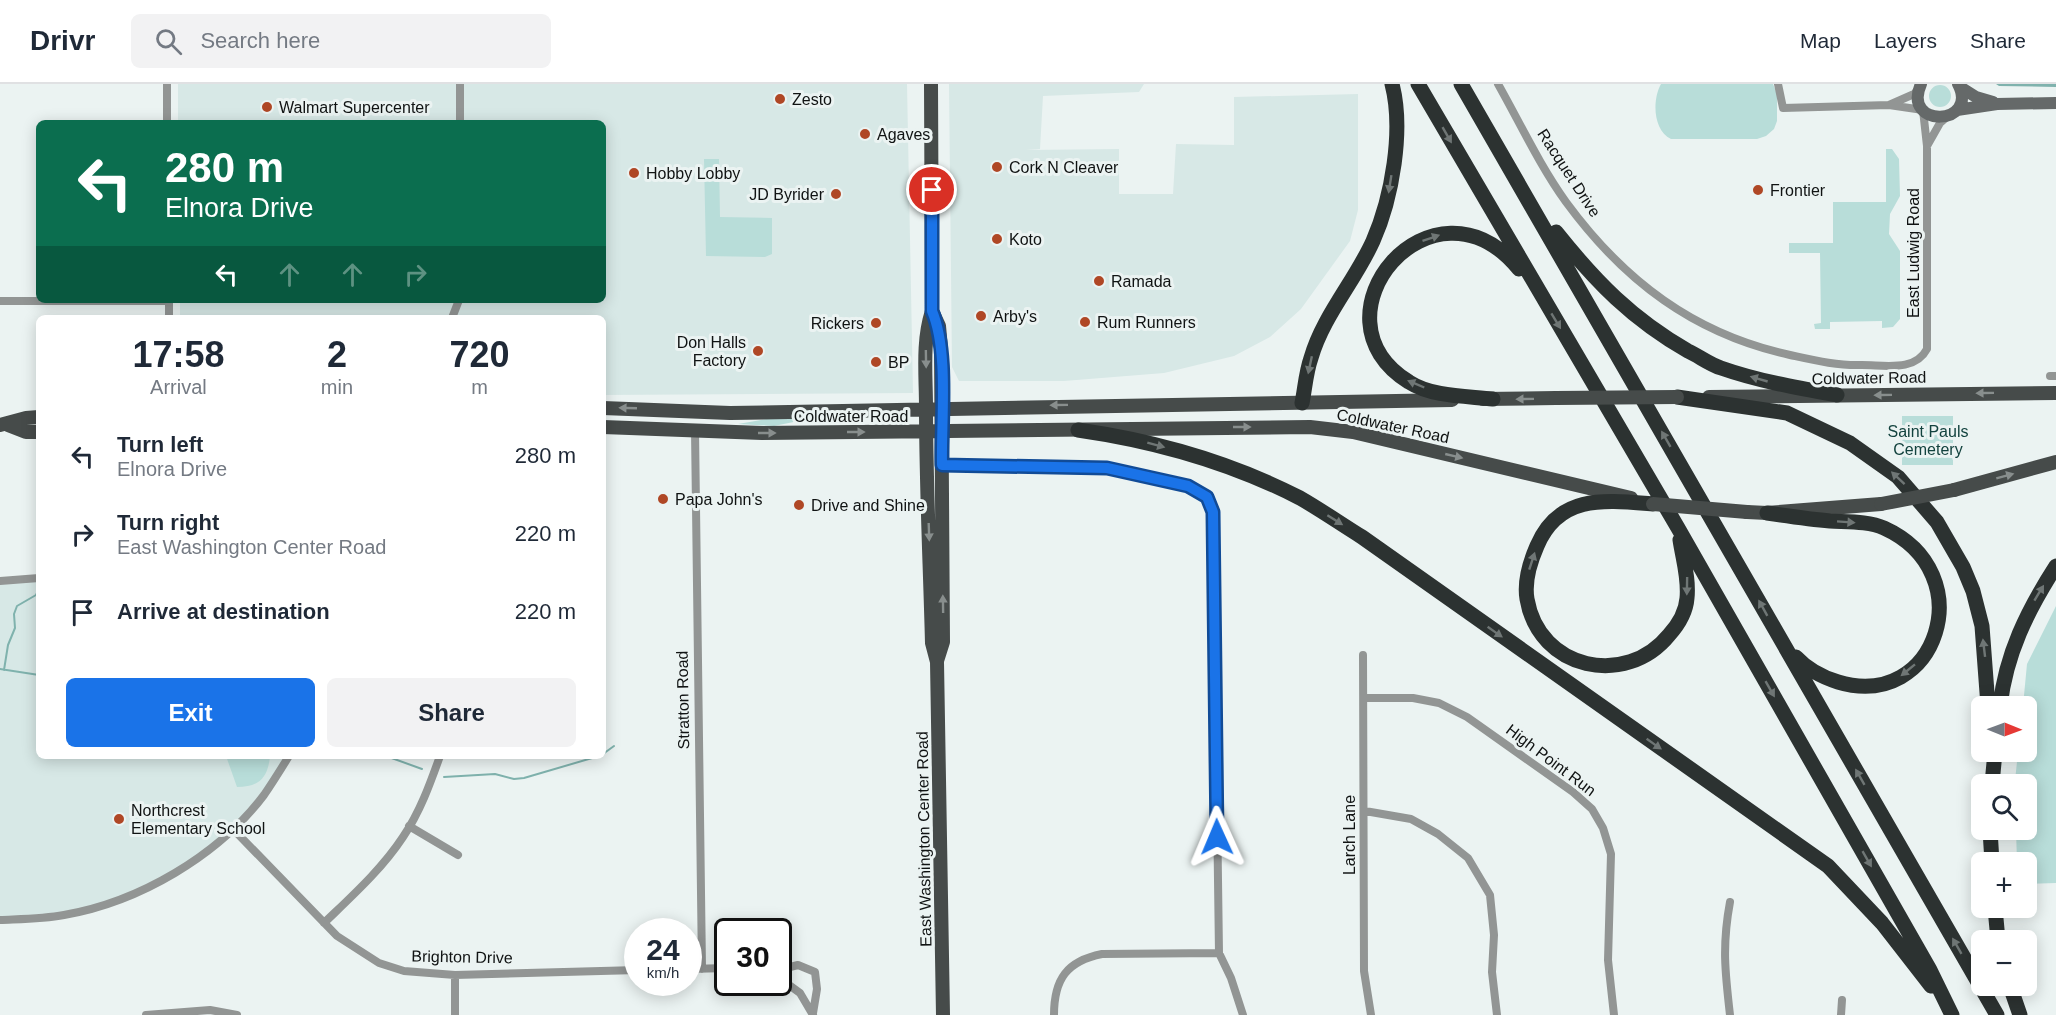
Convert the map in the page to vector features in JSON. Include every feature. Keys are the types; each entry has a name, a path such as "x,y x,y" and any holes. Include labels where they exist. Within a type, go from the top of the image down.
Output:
{"highway":[{"path":"1302,403 1311,358 1328,321 1372,241 1388,197 1396,147 1395,95 1392,84"},
{"path":"1418,84 1678,528 1930,969 1952,1013"},
{"path":"1461,84 1997,1015"},
{"path":"1525,194 1592,278 1626,310 1668,340 1719,367 1777,384 1837,395"},
{"path":"1493,399 1438,392 1410,383 1391,369 1378,349 1370,325 1372,294 1383,271 1404,249 1435,235 1461,232 1490,242 1516,265 1539,294"},
{"path":"1677,397 1787,413 1850,443 1898,477 1937,522 1963,567 1973,591 1982,626 1987,696"},
{"path":"1078,430 1128,437 1213,461 1300,498 1362,537 1828,866 1882,923 1952,1013"},
{"path":"1653,504 1612,498 1590,502 1575,506 1545,527 1529,566 1527,599 1537,627 1552,646 1572,660 1594,666 1617,665 1644,658 1664,641 1678,624 1687,601 1688,575 1678,528"},
{"path":"1767,513 1884,527 1908,543 1926,562 1937,584 1941,612 1936,635 1922,658 1903,676 1879,684 1852,686 1829,679 1805,667 1778,636"},
{"path":"2002,696 2014,642 2037,596 2056,566"},
{"path":"2013,996 2020,1015"}],"main road":[{"name":"East Washington Center Road","path":"931,84 932,311 927,326 925,349 926,431 932,643 937,662 943,1015"},
{"path":"1920,86 1918,98 1923,110 1937,118 1997,104 2056,103"},
{"path":"1959,86 1976,97 1997,104"},
{"path":"1953,113 1962,98 1959,86"},
{"name":"East Washington Center Road","path":"932,311 939,326 942,408 943,642 937,662"},
{"name":"Coldwater Road","path":"606,408 771,411 1556,398 2056,393"},
{"path":"620,427 627,422 687,417 695,411"},
{"path":"695,430 710,422 730,423 762,416 771,411"},
{"path":"4,425 26,417 36,417"},
{"path":"4,425 26,432 36,432"},
{"name":"Coldwater Road","path":"606,427 695,430 941,431 1310,426 1353,432 1612,498"},
{"path":"1653,504 1767,513 1881,504 1954,490 2056,462"}],"street":[{"path":"460,84 460,120"},
{"name":"Racquet Drive","path":"1498,84 1564,200 1592,236 1624,269 1659,298 1708,329 1757,348 1815,361 1855,366 1909,365 1923,357"},
{"path":"1778,84 1783,108 1889,105 1923,110"},
{"path":"1889,105 1914,94 1920,86"},
{"path":"167,87 167,120"},
{"name":"East Ludwig Road","path":"1923,110 1927,146 1929,343 1923,357"},
{"path":"1927,146 1940,123 1953,113"},
{"path":"0,301 36,301"},
{"name":"Stratton Road","path":"695,430 701,918"},
{"path":"942,465 1089,466 1188,486 1207,497 1213,512 1219,952 1231,978 1243,1015"},
{"path":"0,580 36,578"},
{"name":"Larch Lane","path":"1363,655 1364,971 1371,1015"},
{"name":"High Point Run","path":"1364,699 1413,698 1439,703 1467,717 1573,792 1592,809 1603,828 1611,854 1608,960 1614,1015"},
{"path":"0,920 66,915 128,897 187,866 233,829 263,795 287,759"},
{"path":"324,923 374,874 410,826 425,797 439,759"},
{"path":"1365,812 1411,819 1438,834 1468,858 1490,895 1494,935 1492,972 1497,1015"},
{"path":"410,826 458,855"},
{"name":"Brighton Drive","path":"233,829 324,923 358,952 380,963 404,971 455,975 624,970"},
{"path":"1730,902 1723,960 1730,1015"},
{"path":"1054,1015 1059,982 1070,967 1085,958 1102,954 1219,952"},
{"path":"792,966 798,965 815,972 817,989 813,1014"},
{"path":"702,969 714,969"},
{"path":"455,975 455,1015"},
{"path":"792,987 800,993 813,1014"},
{"path":"1841,1015 1842,1000"},
{"path":"146,1015 210,1010 237,1015"}],"shaded area":[{"path":"178,84 907,84 913,393 606,395 606,315 180,315 180,303 606,303 606,120 178,120"},
{"path":"949,84 1144,84 1139,92 1043,96 1040,149 1026,150 1119,149 1119,194 1173,194 1176,144 1234,145 1234,97 1358,94 1358,210 1350,241 1301,309 1270,337 1234,356 1164,373 1064,381 959,381 952,367"},
{"path":"1996,84 2056,84 2056,87 1999,86"},
{"path":"36,578 36,759 287,759 233,829 187,865 128,897 78,912 0,920 0,581"}],"green space":[{"path":"1661,84 1773,84 1777,94 1777,121 1774,129 1766,136 1757,139 1671,139 1661,129 1656,114 1656,98"},
{"path":"1940,85 1948,88 1951,96 1948,104 1940,107 1932,104 1929,96 1932,88"},
{"path":"1886,149 1892,149 1899,159 1900,196 1890,214 1889,234 1900,251 1900,319 1893,327 1882,328 1882,321 1830,322 1830,329 1815,329 1814,324 1821,323 1820,253 1789,253 1789,243 1833,243 1833,202 1886,202"},
{"path":"704,159 719,159 720,217 772,218 772,254 765,257 706,256"},
{"name":"Saint Pauls Cemetery","path":"1902,416 1953,416 1953,465 1902,465"},
{"path":"816,417 774,426 738,424 772,418"},
{"path":"2056,606 2056,883 2037,884 2037,852 2017,852 2016,840 2037,840 2037,774 2016,774 2017,762 2037,762 2037,696 2024,696 2027,664"},
{"path":"227,759 270,759 261,780 245,787 237,787"}],"waterway":[{"path":"4,670 8,645 15,628 14,614 17,606 36,595"},
{"path":"0,669 36,675"},
{"path":"606,752 614,746"},
{"path":"394,759 422,769"},
{"path":"444,777 495,774 514,779 524,778 589,759"}],"place":[{"name":"Zesto","path":"780,99"},
{"name":"Walmart Supercenter","path":"267,107"},
{"name":"Agaves","path":"865,134"},
{"name":"Cork N Cleaver","path":"997,167"},
{"name":"Hobby Lobby","path":"634,173"},
{"name":"Frontier","path":"1758,190"},
{"name":"JD Byrider","path":"836,194"},
{"name":"Koto","path":"997,239"},
{"name":"Ramada","path":"1099,281"},
{"name":"Arby's","path":"981,316"},
{"name":"Rum Runners","path":"1085,322"},
{"name":"Rickers","path":"876,323"},
{"name":"Don Halls Factory","path":"758,351"},
{"name":"BP","path":"876,362"},
{"name":"Papa John's","path":"663,499"},
{"name":"Drive and Shine","path":"799,505"},
{"name":"Northcrest Elementary School","path":"119,819"}],"route":[{"path":"932,190 932,311 939,326 941,348 942,465 1107,468 1188,486 1207,497 1213,512 1217,837"}]}
